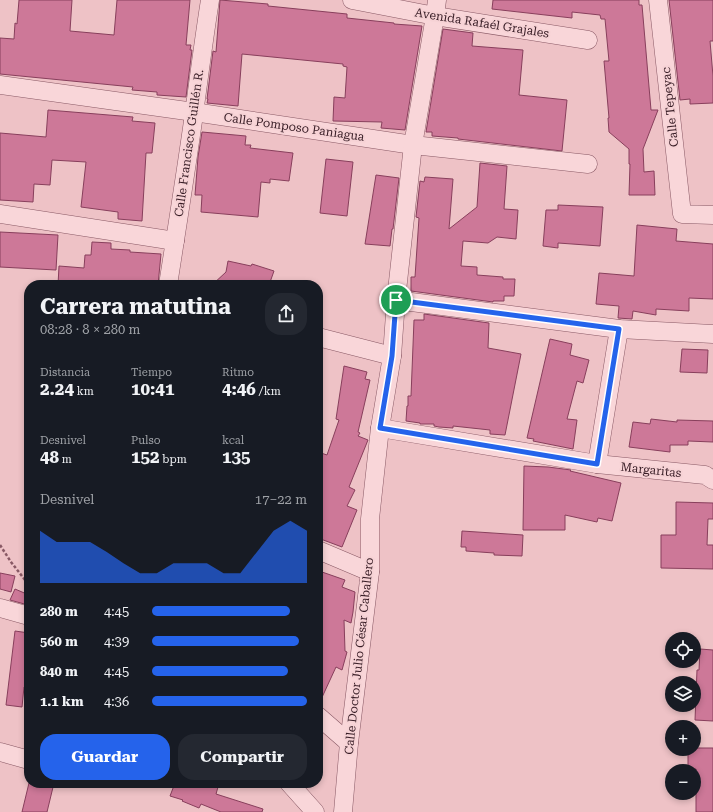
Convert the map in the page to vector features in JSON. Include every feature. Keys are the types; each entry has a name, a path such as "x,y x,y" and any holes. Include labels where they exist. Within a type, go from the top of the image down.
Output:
{"street":[{"name":"Calle Francisco Guillén R.","path":"169,280 210,0"},
{"name":"Avenida Rafaél Grajales","path":"352,0 436,8 588,40"},
{"name":"Calle Tepeyac","path":"658,0 682,214 713,215"},
{"name":"Calle Doctor Julio César Caballero","path":"343,812 349,743 370,572 370,520 380,428 392,356 396,300 413,145 436,8"},
{"name":"Calle Pomposo Paniagua","path":"0,85 413,145 588,164"},
{"path":"0,214 175,241"},
{"path":"396,300 619,329 713,334"},
{"path":"597,464 619,329"},
{"path":"323,338 392,356"},
{"name":"Margaritas","path":"380,428 597,464 709,477"},
{"path":"323,552 370,572"},
{"path":"0,608 24,615"},
{"path":"323,720 349,743"},
{"path":"0,752 24,759"},
{"path":"293,788 315,812"}],"path":[{"path":"0,545 10,562 24,579"}],"building":[{"path":"19,0 72,0 70,31 114,35 117,0 190,0 186,45 191,45 190,50 192,50 186,97 157,95 157,92 132,90 133,87 0,74 0,38 14,39"},
{"path":"220,0 268,4 268,6 347,14 347,18 422,26 405,130 381,128 382,122 333,121 334,97 345,98 347,67 343,66 343,64 242,54 238,106 207,103 213,51 216,52"},
{"path":"493,0 639,0 639,5 642,5 651,110 658,110 643,149 644,172 654,171 655,195 629,195 629,149 609,132 604,61 609,61 605,19 601,19 600,15 572,12 572,18 492,9"},
{"path":"669,0 713,0 713,41 710,41 713,76 713,103 690,104 690,99 680,100"},
{"path":"443,29 473,33 472,46 523,50 519,95 567,100 562,151 432,136 432,132 426,132"},
{"path":"48,110 133,117 132,121 155,123 152,153 146,153 142,221 118,219 118,212 81,207 86,162 52,160 50,185 34,184 33,202 0,200 0,133 46,137"},
{"path":"202,132 246,136 245,145 251,145 250,148 293,153 289,181 270,179 270,183 261,182 258,217 201,212 202,195 195,195 198,157"},
{"path":"326,159 353,162 347,216 320,213"},
{"path":"480,163 507,166 504,209 518,210 516,239 497,237 488,243 463,241 461,266 477,267 477,275 503,277 503,279 515,279 514,296 504,296 504,301 493,302 411,291 411,277 415,277 419,218 416,217 420,181 424,182 425,177 453,179 449,229 477,207"},
{"path":"376,175 399,178 390,246 365,244"},
{"path":"558,205 603,207 600,246 558,243 558,248 543,246 546,210 558,210"},
{"path":"637,225 677,229 676,241 713,244 713,299 689,298 689,311 656,309 656,315 633,311 632,319 618,318 619,306 596,304 599,273 634,276"},
{"path":"0,232 58,235 56,270 0,267"},
{"path":"92,242 111,243 111,249 161,254 158,280 58,280 59,266 84,268 85,255 91,255"},
{"path":"228,261 251,266 252,264 274,271 271,280 217,280 226,272"},
{"path":"424,314 489,323 488,348 521,354 505,435 490,434 490,430 453,426 453,428 439,427 434,426 434,424 420,424 406,421 408,396 411,396 414,320 424,320"},
{"path":"550,339 572,344 570,355 589,360 583,383 577,381 567,419 577,420 573,449 533,441 534,439 527,438"},
{"path":"682,349 708,350 707,373 680,372"},
{"path":"344,366 367,372 365,379 370,380 358,432 360,433 358,436 368,440 349,487 355,490 347,506 357,510 342,547 323,540 323,454 327,455 339,420 336,419"},
{"path":"651,419 677,422 677,420 713,421 713,442 688,441 688,445 670,445 670,452 629,447 633,422 650,424"},
{"path":"524,466 571,470 570,471 621,483 612,521 598,518 597,522 565,515 565,530 523,530"},
{"path":"676,502 713,503 713,519 708,519 707,545 713,545 713,569 661,568 661,535 676,535"},
{"path":"462,531 523,535 522,556 494,555 494,553 466,551 466,547 461,547"},
{"path":"323,572 345,580 342,587 355,592 351,623 344,620 345,651 347,652 342,670 336,667 323,695"},
{"path":"0,573 15,576 11,592 0,589"},
{"path":"15,589 24,593 24,604 10,600"},
{"path":"15,631 24,632 24,687 22,707 6,705"},
{"path":"701,649 713,650 713,721 695,720 695,712 701,712 701,676 697,676 697,670 699,670 699,668 701,668"},
{"path":"701,748 713,748 713,812 696,812 696,800 701,800 701,764 688,764 688,756 701,756"},
{"path":"28,788 53,788 47,812 22,812"},
{"path":"173,788 218,788 216,794 263,809 262,812 221,812 201,804 199,808 182,801 183,800 170,796"}],"route":[{"path":"396,300 619,329 597,464 380,428 392,356 396,300"}]}
